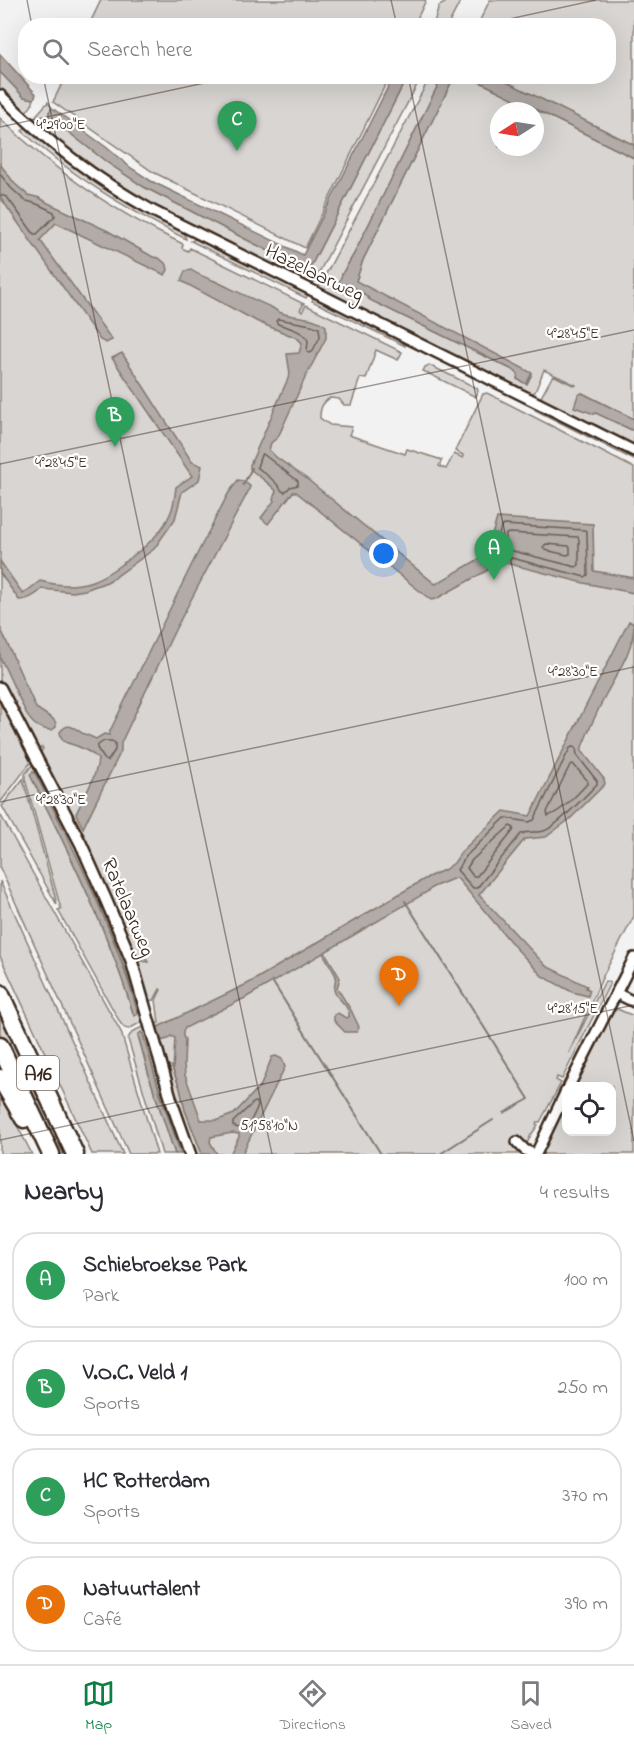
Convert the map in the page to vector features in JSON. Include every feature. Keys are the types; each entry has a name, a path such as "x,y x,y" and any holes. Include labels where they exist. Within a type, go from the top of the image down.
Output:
{"highway":[{"name":"A16","path":"0,993 75,1154"},
{"name":"A16","path":"0,1046 49,1154"},
{"name":"A16","path":"0,1078 26,1123 49,1154"}],"street":[{"name":"Hazelaarweg","path":"0,95 68,157 117,191 634,451"},
{"name":"Ratelaarweg","path":"0,687 81,844 131,959 173,1106 190,1154"},
{"path":"571,1082 634,958"},
{"path":"616,993 634,1002"},
{"path":"518,1142 525,1150 535,1154 562,1101"}],"shaded area":[{"path":"101,0 426,0 417,18 92,18"},
{"path":"447,0 461,0 452,18 435,18 439,6"},
{"path":"490,0 634,0 634,145 511,84 616,84 616,18 481,18"},
{"path":"0,72 24,97 34,99 27,110 20,111 0,91"},
{"path":"61,84 386,84 305,248 153,172 53,102"},
{"path":"403,84 417,84 312,286 167,215 101,177 32,120 48,102 52,108 49,117 108,163 144,187 298,266 308,268"},
{"path":"426,84 439,84 342,274 370,300 513,370 518,374 517,379 527,384 532,374 358,283 356,281 363,260 451,84 484,84 521,102 490,102 490,156 544,156 544,114 634,158 634,419 582,393 578,396 594,414 634,431 634,446 540,399 552,377 555,376 576,385 544,370 535,392 528,394 318,289"},
{"path":"0,118 42,156 86,189 133,218 183,244 182,248 188,251 190,248 304,304 300,310 302,312 306,305 402,352 398,360 376,350 366,379 360,378 351,405 344,405 339,399 330,398 323,404 320,418 330,425 352,427 349,435 405,454 407,449 442,460 439,466 446,469 454,454 463,458 463,455 455,451 483,394 487,393 634,468 634,916 603,976 569,1053 605,981 610,983 562,1079 557,1077 556,1080 561,1083 540,1122 536,1124 538,1125 524,1150 528,1154 208,1154 180,1088 185,1110 202,1154 194,1154 166,1069 172,1068 179,1086 172,1066 165,1066 154,1024 159,1023 156,1000 161,990 154,1000 148,1001 135,960 148,962 134,957 41,756 43,749 42,747 37,749 0,681"},
{"path":"27,126 60,155 100,184 184,231 186,239 142,216 80,177 22,131"},
{"path":"198,238 309,292 306,298 191,241"},
{"path":"315,295 404,341 405,346 312,301"},
{"path":"429,365 477,388 476,397 423,371"},
{"path":"537,406 634,455 634,460 535,410"},
{"path":"0,695 34,758 0,803"},
{"path":"35,761 110,918 134,980 143,1021 129,1029 121,1024 58,910 61,909 25,774","holes":["35,773 90,885 120,953 132,991 133,1013 100,922 31,775"]},
{"path":"23,779 55,896 57,905 2,806"},
{"path":"0,814 121,1032 157,1154 129,1154 0,868"},
{"path":"0,881 123,1154 92,1154 0,956"},
{"path":"613,1009 634,1016 634,1154 541,1154 562,1109 562,1136 616,1136 616,1082 576,1082"},
{"path":"0,1010 67,1154 60,1154 0,1033"},
{"path":"143,1027 148,1029 186,1154 181,1154 143,1034 138,1035 175,1154 162,1154 128,1039 132,1033"},
{"path":"0,1093 32,1154 0,1154"}],"water":[{"path":"0,54 18,74 18,84 27,84 36,94 34,99 24,97 0,72"},
{"path":"389,84 403,84 308,268 298,266 144,187 108,163 49,117 49,112 52,108 151,181 303,255"},
{"path":"439,84 451,84 363,260 356,281 532,373 526,384 517,379 518,374 513,370 370,300 356,288 339,283"},
{"path":"484,84 511,84 634,145 634,158 544,114 544,102 521,102"},
{"path":"0,164 15,184 28,195 40,198 108,231 153,257 159,258 167,265 168,270 165,275 56,223 40,240 112,340 106,343 100,340 0,197"},
{"path":"191,270 278,312 313,319 326,326 326,338 278,437 271,443 269,450 434,583 436,584 486,555 497,518 593,524 594,571 634,578 634,593 502,562 431,600 296,492 293,492 268,524 261,518 274,501 276,491 250,469 250,465 290,374 287,354 299,353 302,343 297,338 258,322 181,281 185,271"},
{"path":"122,353 192,462 202,466 199,480 182,492 175,519 154,549 114,578 85,590 73,592 42,589 32,597 19,600 0,573 0,561 23,594 40,581 68,585 91,582 122,564 155,537 164,526 171,511 176,487 192,476 112,358"},
{"path":"582,393 634,419 634,431 596,413 574,407 578,395"},
{"path":"238,480 250,486 249,490 175,630 121,743 121,751 83,828 76,814 92,780 98,759 86,750 66,742 60,732 68,726 96,739 104,734 109,735 192,564 228,494"},
{"path":"629,621 634,624 628,651 599,707 582,747 582,751 604,779 605,784 570,819 546,837 525,839 479,895 546,966 587,986 586,988 590,990 588,996 572,992 542,976 457,878 433,887 325,952 340,978 337,988 359,1027 357,1032 345,1032 334,1021 334,1015 338,1013 346,1018 349,1017 349,1012 336,995 334,990 336,976 323,953 245,998 185,1028 183,1037 185,1039 185,1075 201,1120 218,1120 234,1114 261,1085 272,1057 282,1059 285,1067 242,1154 230,1154 239,1137 239,1134 232,1133 211,1137 210,1142 217,1154 202,1154 173,1070 175,1038 171,1036 160,1041 156,1028 249,983 428,877 444,870 454,863 462,851 504,811 530,816"},
{"path":"0,627 36,708 56,723 56,727 52,730 36,725 26,713 0,657"},
{"path":"33,772 65,831 105,920 128,982 137,1015 134,1016 112,952 87,892 30,775"},
{"path":"141,1032 181,1154 175,1154 150,1079 138,1035"}],"waterway":[{"path":"243,485 252,468"},
{"path":"405,901 529,1099 504,1113"},
{"path":"272,981 381,1154"},
{"path":"440,1154 493,1120"}],"place":[{"name":"HC Rotterdam","path":"237,151"},
{"name":"V.O.C. Veld 1","path":"115,447"},
{"name":"Schiebroekse Park","path":"494,580"},
{"name":"Natuurtalent","path":"399,1006"}]}
